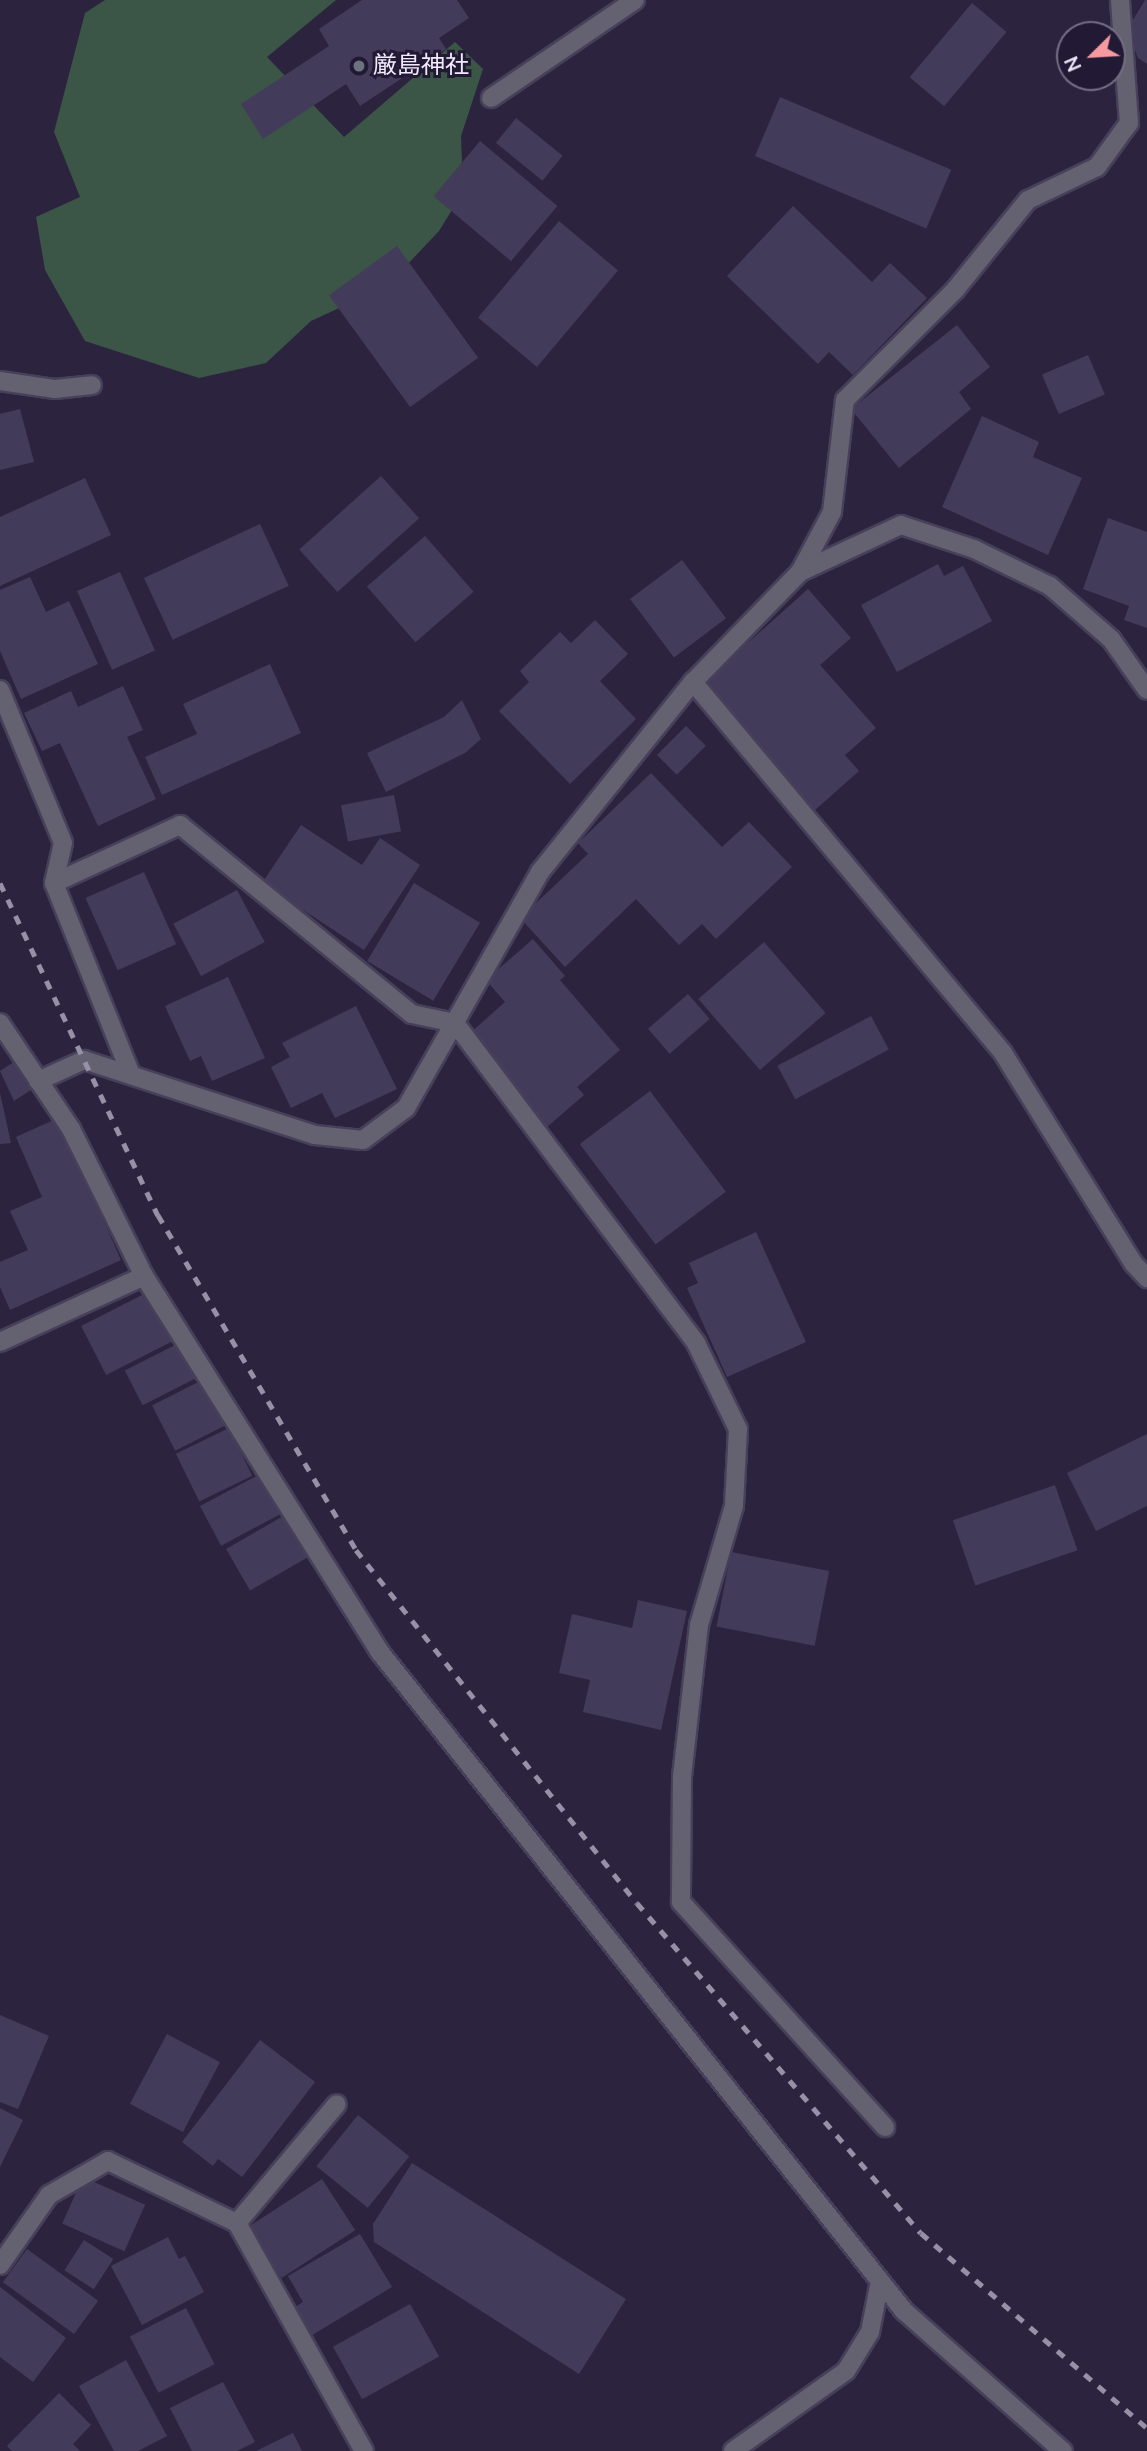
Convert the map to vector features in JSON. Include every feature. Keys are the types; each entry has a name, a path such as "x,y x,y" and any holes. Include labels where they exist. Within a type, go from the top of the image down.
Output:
{"street":[{"path":"491,98 635,0"},
{"path":"38,1081 83,1060 130,1072 315,1135 363,1140 406,1108 540,872 693,682 800,572 832,512 845,400 956,290 1028,200 1097,167 1129,122 1120,0"},
{"path":"0,381 55,388 92,384"},
{"path":"800,572 901,525 974,549 1050,586 1111,639 1147,690"},
{"path":"693,682 1003,1053 1133,1263 1147,1278"},
{"path":"0,690 63,843 54,883 130,1072"},
{"path":"54,883 180,825 412,1014 456,1023 696,1343 737,1429 734,1506 699,1625 682,1776 681,1902 885,2127"},
{"path":"0,1023 71,1129 144,1276 379,1651 904,2311 1063,2451"},
{"path":"0,1342 144,1276"},
{"path":"237,2222 337,2104"},
{"path":"0,2265 48,2195 108,2161 237,2222 364,2451"},
{"path":"733,2451 846,2371 870,2332 880,2281"}],"green space":[{"path":"105,0 336,0 267,57 344,137 455,42 483,69 461,136 463,192 439,231 387,286 311,321 266,363 199,378 85,341 45,270 36,217 80,197 54,132 85,13"}],"building":[{"name":"厳島神社","path":"362,0 457,0 469,18 439,38 446,49 360,106 346,84 263,139 241,104 329,46 319,29"},
{"path":"1145,0 1147,64 1138,58 1127,30"},
{"path":"972,3 1006,32 944,106 910,77"},
{"path":"780,97 951,170 926,229 755,156"},
{"path":"516,118 563,156 542,181 496,143"},
{"path":"480,141 557,206 511,261 434,196"},
{"path":"793,206 872,282 890,263 927,298 853,375 829,352 818,364 727,276"},
{"path":"559,221 618,270 537,367 478,318"},
{"path":"397,246 478,358 410,407 329,295"},
{"path":"957,325 990,367 959,392 971,409 899,468 851,409"},
{"path":"1088,355 1105,395 1059,414 1042,375"},
{"path":"20,409 34,462 0,470 0,414"},
{"path":"982,416 1039,442 1033,457 1082,478 1048,555 942,507"},
{"path":"381,476 419,518 337,592 299,550"},
{"path":"85,478 111,535 0,586 0,517"},
{"path":"1108,518 1147,532 1147,628 1124,620 1129,606 1083,589"},
{"path":"260,524 289,586 173,640 144,578"},
{"path":"425,536 474,592 415,642 367,587"},
{"path":"682,560 726,618 674,657 630,599"},
{"path":"938,564 944,576 963,566 992,621 897,672 861,605"},
{"path":"120,572 155,651 112,670 77,591"},
{"path":"30,577 46,612 69,601 98,664 21,699 0,651 0,590"},
{"path":"808,589 851,638 820,665 876,728 845,755 859,771 815,810 704,682"},
{"path":"595,620 628,654 600,681 636,719 570,784 499,711 529,682 520,671 560,632 571,643"},
{"path":"270,664 301,733 162,795 145,757 197,734 183,704"},
{"path":"123,686 143,730 127,737 156,799 98,826 60,743 42,751 24,713 71,691 78,707"},
{"path":"462,700 481,739 465,753 386,792 367,753 444,717"},
{"path":"686,726 706,746 677,775 657,755"},
{"path":"651,773 722,847 749,822 792,867 716,939 702,924 679,945 636,899 565,967 520,918 588,854 578,843"},
{"path":"394,795 401,831 348,842 341,805"},
{"path":"301,825 362,865 380,838 420,865 364,950 262,883"},
{"path":"144,872 176,944 118,970 86,898"},
{"path":"414,883 480,923 433,1001 367,961"},
{"path":"237,890 265,942 201,976 173,924"},
{"path":"533,939 565,976 560,980 620,1050 577,1087 584,1095 547,1127 468,1035 505,1002 486,980"},
{"path":"764,942 826,1013 760,1070 698,999"},
{"path":"228,977 265,1058 212,1081 201,1056 190,1061 165,1006"},
{"path":"688,994 710,1019 670,1054 648,1029"},
{"path":"356,1006 397,1089 335,1118 322,1093 291,1108 271,1067 290,1057 282,1043"},
{"path":"871,1016 889,1050 795,1099 777,1066"},
{"path":"17,1060 34,1088 14,1101 0,1071"},
{"path":"650,1091 726,1192 656,1245 580,1144"},
{"path":"0,1093 11,1143 0,1144"},
{"path":"58,1118 121,1260 10,1310 0,1287 0,1262 28,1250 10,1211 42,1197 16,1137"},
{"path":"756,1232 806,1342 727,1377 687,1288 698,1283 689,1263"},
{"path":"148,1292 173,1341 106,1375 81,1326"},
{"path":"181,1342 199,1377 143,1405 125,1371"},
{"path":"202,1380 225,1425 175,1451 152,1405"},
{"path":"229,1428 252,1476 199,1501 176,1454"},
{"path":"1147,1434 1147,1506 1096,1531 1067,1473"},
{"path":"260,1474 281,1514 221,1546 200,1506"},
{"path":"1055,1485 1077,1550 975,1585 953,1520"},
{"path":"285,1515 309,1557 250,1591 226,1549"},
{"path":"731,1552 829,1571 815,1646 716,1627"},
{"path":"638,1600 687,1611 661,1730 583,1712 590,1680 559,1673 572,1614 632,1628"},
{"path":"0,2015 49,2036 18,2109 0,2102"},
{"path":"167,2034 220,2062 183,2132 130,2104"},
{"path":"260,2040 315,2082 242,2177 218,2159 213,2166 182,2142"},
{"path":"0,2108 23,2120 0,2167"},
{"path":"358,2115 409,2157 368,2208 316,2166"},
{"path":"412,2163 626,2299 579,2374 374,2242 373,2224"},
{"path":"83,2177 145,2205 124,2251 62,2224"},
{"path":"322,2179 355,2230 281,2278 248,2227"},
{"path":"360,2234 392,2287 309,2337 292,2309 303,2302 288,2276"},
{"path":"168,2237 179,2259 185,2256 204,2292 142,2325 111,2266"},
{"path":"84,2240 113,2259 94,2289 64,2270"},
{"path":"27,2249 98,2301 74,2334 3,2282"},
{"path":"0,2287 66,2338 33,2382 0,2357"},
{"path":"410,2304 439,2356 362,2399 333,2347"},
{"path":"186,2308 215,2364 158,2393 130,2337"},
{"path":"126,2360 167,2436 138,2451 114,2451 79,2386"},
{"path":"223,2382 255,2442 237,2451 192,2451 170,2408"},
{"path":"59,2393 91,2425 73,2444 80,2451 12,2451 7,2446"},
{"path":"293,2433 302,2451 256,2451"}],"railway":[{"path":"0,883 158,1215 356,1550 637,1903 921,2233 1147,2428"}],"place":[{"name":"厳島神社","path":"359,66"}]}
